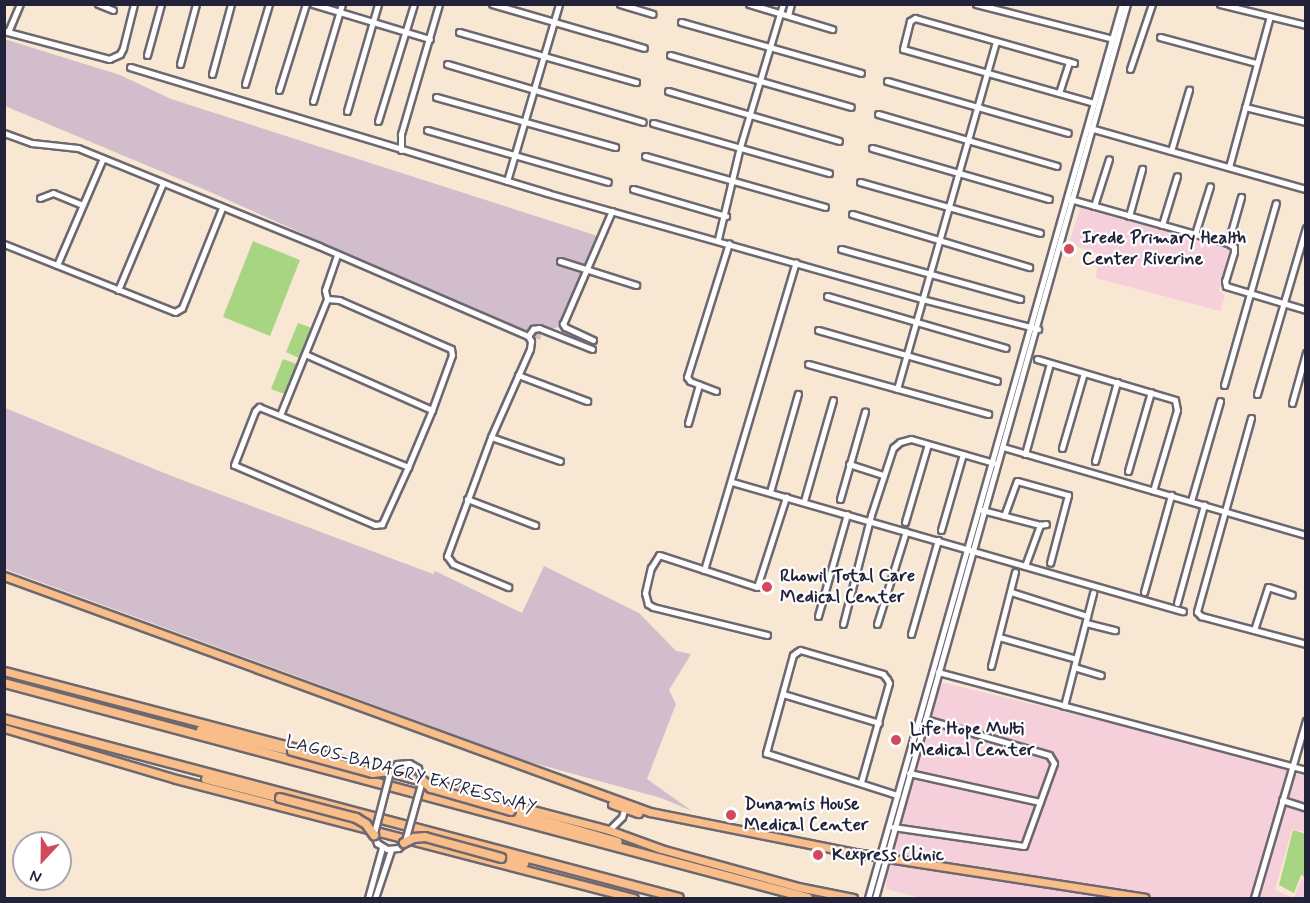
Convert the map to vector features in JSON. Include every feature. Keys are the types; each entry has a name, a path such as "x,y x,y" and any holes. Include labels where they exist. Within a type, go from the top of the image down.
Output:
{"highway":[{"name":"LAGOS-BADAGRY EXPRESSWAY","path":"4,683 808,898"},
{"path":"130,717 292,751 373,773 390,771"},
{"path":"4,719 356,818 374,835"},
{"path":"111,749 677,898"},
{"path":"422,780 431,788 701,870"},
{"path":"404,843 414,838 425,837 501,858 677,898"}],"main road":[{"path":"4,578 625,807 709,829 1122,898"},
{"name":"LAGOS-BADAGRY EXPRESSWAY","path":"4,671 609,830 661,849 786,884 853,898"},
{"path":"4,728 176,779 634,898"},
{"path":"882,859 1145,898"}],"street":[{"path":"20,4 6,31 109,59 120,54 123,48 134,4"},
{"path":"98,4 113,10"},
{"path":"147,55 161,4"},
{"path":"180,64 196,4"},
{"path":"212,74 231,4"},
{"path":"245,84 269,4"},
{"path":"279,90 306,4"},
{"path":"313,4 430,39"},
{"path":"313,101 342,4"},
{"path":"348,111 378,4"},
{"path":"378,121 414,4"},
{"path":"401,150 402,134 439,4"},
{"path":"492,4 644,48"},
{"path":"507,181 526,122 541,57 559,4"},
{"path":"620,4 653,14"},
{"path":"749,4 832,28"},
{"path":"718,239 726,216 731,180 740,147 783,4"},
{"path":"788,15 791,4"},
{"path":"976,4 1113,39"},
{"path":"1090,128 1094,103 1113,39 1118,30 1122,4"},
{"path":"875,898 897,795 983,510 1127,4"},
{"path":"1130,69 1151,5"},
{"path":"1223,5 1305,26"},
{"path":"1229,167 1270,16"},
{"path":"1059,93 1072,63 915,18 910,21 903,49 905,51 1094,103"},
{"path":"681,22 861,73"},
{"path":"459,32 636,82"},
{"path":"1160,37 1256,63"},
{"path":"897,389 996,42"},
{"path":"670,56 851,106"},
{"path":"447,64 643,122"},
{"path":"130,67 507,181 1035,329"},
{"path":"887,81 1068,133"},
{"path":"1171,151 1189,90"},
{"path":"668,92 839,141"},
{"path":"436,97 615,147"},
{"path":"1245,107 1305,122"},
{"path":"878,114 1057,166"},
{"path":"653,123 829,173"},
{"path":"1090,128 1305,189"},
{"path":"427,130 608,182"},
{"path":"4,133 36,144 69,146 103,158 528,336 532,343 491,437 447,556 453,564 508,587"},
{"path":"872,148 1049,199"},
{"path":"645,156 825,207"},
{"path":"57,265 103,158"},
{"path":"1094,206 1108,159"},
{"path":"1129,216 1142,170"},
{"path":"1162,225 1177,176"},
{"path":"860,182 1040,232"},
{"path":"118,290 163,183"},
{"path":"1195,234 1210,186"},
{"path":"633,189 726,216"},
{"path":"40,198 52,193 82,206"},
{"path":"1228,243 1241,197"},
{"path":"1070,199 1228,243 1234,247 1234,252 1225,281 1226,286 1305,310"},
{"path":"1224,385 1276,203"},
{"path":"4,244 179,312 222,207"},
{"path":"593,340 564,327 563,324 588,271 612,211"},
{"path":"852,214 1029,267"},
{"path":"1257,394 1305,228"},
{"path":"716,391 690,381 687,372 729,243"},
{"path":"841,249 1020,299"},
{"path":"280,415 327,299 325,290 337,255"},
{"path":"560,261 636,285"},
{"path":"704,570 796,262"},
{"path":"827,296 1006,348"},
{"path":"327,299 348,304 451,349 452,355 432,410 408,467 382,524 375,525 237,469 234,465 255,411 259,407 408,467"},
{"path":"528,336 533,329 539,328 592,349"},
{"path":"818,330 997,381"},
{"path":"1292,403 1305,353"},
{"path":"305,354 432,410"},
{"path":"1037,359 1175,400 1178,405 1153,490"},
{"path":"1025,454 1050,363"},
{"path":"808,364 988,414"},
{"path":"1062,448 1084,373"},
{"path":"518,375 587,401"},
{"path":"1095,461 1117,382"},
{"path":"688,423 699,386"},
{"path":"1128,471 1151,392"},
{"path":"770,492 798,394"},
{"path":"804,501 832,400"},
{"path":"1191,501 1220,401"},
{"path":"840,500 865,411"},
{"path":"1251,418 1197,615 1305,645"},
{"path":"491,437 560,461"},
{"path":"843,624 890,453 900,441 911,439 994,463"},
{"path":"905,522 928,444"},
{"path":"1001,447 1305,535"},
{"path":"983,510 994,463 1001,447"},
{"path":"941,530 963,454"},
{"path":"849,464 884,474"},
{"path":"1004,516 1017,481 1068,495 1050,563"},
{"path":"732,482 1182,611"},
{"path":"1144,592 1170,495"},
{"path":"767,635 653,607 645,598 651,568 659,555 757,587 786,497"},
{"path":"467,500 535,525"},
{"path":"1177,603 1204,505"},
{"path":"983,510 1042,525 1025,566"},
{"path":"818,616 847,514"},
{"path":"878,624 906,531"},
{"path":"911,634 938,540"},
{"path":"868,898 893,827 925,719 971,550"},
{"path":"990,666 1015,572"},
{"path":"1254,630 1268,587 1292,595"},
{"path":"1011,592 1088,616"},
{"path":"1064,706 1093,593"},
{"path":"1086,623 1115,630"},
{"path":"999,637 1076,659"},
{"path":"861,782 889,683 883,674 800,650 793,655 766,753 897,795"},
{"path":"1074,667 1101,675"},
{"path":"938,672 1305,770"},
{"path":"783,694 879,723"},
{"path":"893,827 1024,846 1054,763 1049,756 925,719"},
{"path":"1254,898 1305,720"},
{"path":"408,763 418,768 422,780 404,843 391,850 382,848 374,835 390,771 397,764 408,763"},
{"path":"909,773 1040,802"},
{"path":"1282,800 1305,808"},
{"path":"609,830 622,817 625,807"},
{"path":"368,898 382,848"},
{"path":"375,898 391,850"}],"shaded area":[{"path":"4,39 120,75 171,99 604,238 563,326 542,331 540,340 208,191 5,106"},
{"path":"1080,208 1230,248 1219,291 1225,296 1220,311 1096,278 1099,254 1069,244"},
{"path":"5,408 174,477 433,574 435,571 522,613 544,566 639,613 676,651 691,654 669,690 676,704 647,779 692,811 661,798 530,762 5,569"},
{"path":"940,682 1207,746 1305,776 1305,832 1292,829 1275,890 1294,898 921,898 886,889 888,856"},
{"path":"1301,879 1305,881 1305,898 1294,898"}],"green space":[{"path":"253,241 300,260 270,336 223,317"},
{"path":"298,323 312,328 299,358 286,352"},
{"path":"283,359 297,364 285,394 271,389"},
{"path":"1293,830 1306,834 1305,877 1301,875 1294,893 1279,885"}],"place":[{"name":"Irede Primary Health Center Riverine","path":"1069,249"},
{"name":"Rhowil Total Care Medical Center","path":"767,587"},
{"name":"Life Hope Multi Medical Center","path":"896,740"},
{"name":"Dunamis House Medical Center","path":"731,815"},
{"name":"Kexpress Clinic","path":"818,855"}]}
